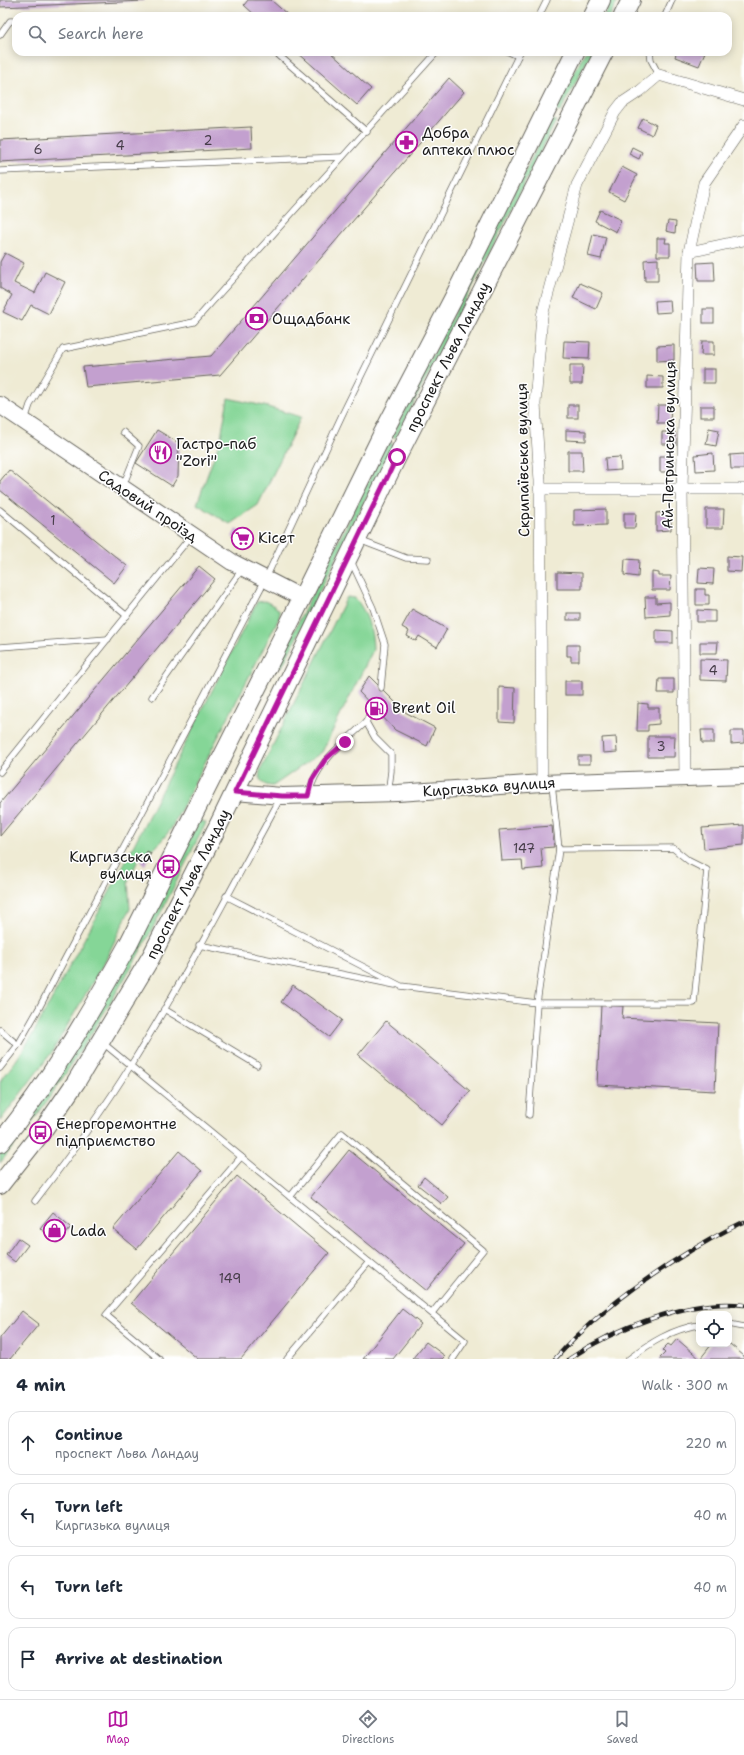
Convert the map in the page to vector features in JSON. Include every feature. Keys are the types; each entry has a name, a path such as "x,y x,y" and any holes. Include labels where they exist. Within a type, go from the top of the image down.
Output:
{"main road":[{"path":"595,12 601,0"},
{"path":"625,12 631,0"},
{"name":"проспект Льва Ландау","path":"0,1143 43,1086 104,988 132,936 382,435 453,299 573,56"},
{"name":"проспект Льва Ландау","path":"0,1185 41,1133 76,1082 151,957 235,792 287,681 408,436 602,56"},
{"path":"265,671 287,681"},
{"path":"210,780 235,792"}],"street":[{"path":"659,75 744,100"},
{"name":"Скрипаївська вулиця","path":"547,783 539,489 535,404 542,316 577,184 615,112 622,103 640,91 659,75"},
{"name":"Ай-Петринська вулиця","path":"685,779 682,488 689,252 704,183 744,125"},
{"path":"689,252 744,240"},
{"name":"Садовий проїзд","path":"0,405 243,568 302,598"},
{"path":"539,489 744,489"},
{"name":"Киргизька вулиця","path":"235,792 282,796 398,794 547,783 744,776"}],"lane":[{"path":"541,12 547,0"},
{"path":"667,12 672,0"},
{"path":"0,35 10,21 12,21"},
{"path":"280,56 367,132"},
{"path":"25,421 30,405 63,349 194,322 342,157 367,132 434,56"},
{"path":"0,1068 18,1044 49,989 265,580 342,415 518,56"},
{"path":"650,56 659,75"},
{"path":"0,172 342,157"},
{"path":"122,488 139,446 123,432"},
{"path":"0,510 127,616"},
{"path":"0,772 192,535"},
{"path":"358,539 406,558 428,559"},
{"path":"349,557 373,608 385,644 381,688"},
{"path":"152,697 243,568"},
{"path":"0,646 108,639"},
{"path":"308,796 312,780 325,760 366,722 373,707"},
{"path":"366,722 375,738 391,754 389,787 398,794"},
{"path":"529,1115 537,1003 559,849 547,783"},
{"path":"35,1201 73,1152 130,1065 164,1009 282,796"},
{"path":"199,945 401,986 537,1003 694,1003 707,870 690,861 673,848 559,849"},
{"path":"226,896 401,986"},
{"path":"164,1009 257,1065"},
{"path":"0,1030 18,1044"},
{"path":"101,1041 465,1341 453,1359"},
{"path":"290,1197 342,1133 483,1250 432,1313"},
{"path":"159,1359 106,1315 241,1156"},
{"path":"287,1359 369,1262"},
{"path":"732,1325 744,1327"},
{"path":"629,1359 664,1336 696,1326"}],"green space":[{"path":"612,0 618,0 612,12 606,12"},
{"path":"583,56 590,56 560,112 555,111"},
{"path":"551,120 556,121 396,438 392,436"},
{"path":"228,398 264,406 301,417 258,505 230,524 197,504 221,437"},
{"path":"388,442 393,444 282,667 277,665"},
{"path":"347,597 355,598 363,609 372,636 373,650 322,752 273,786 266,785 260,778 260,771"},
{"path":"265,601 276,607 280,612 279,618 171,829 156,847 140,856 128,881 130,909 106,959 52,1052 0,1121 0,1082 33,1034 116,880 257,602"},
{"path":"200,820 206,823 137,957 84,1046 26,1131 21,1128"},
{"path":"15,1136 19,1139 0,1163 0,1154"}],"building":[{"path":"0,0 145,0 145,1 0,7"},
{"path":"248,0 271,0 284,12 252,12 244,5"},
{"path":"302,56 334,56 371,89 357,105"},
{"path":"675,56 703,56 699,66"},
{"path":"449,78 464,92 220,375 86,387 83,367 211,356"},
{"path":"643,118 656,125 652,135 638,128"},
{"path":"251,127 252,148 0,162 0,140"},
{"path":"632,147 642,152 639,159 629,154"},
{"path":"622,167 637,175 624,200 609,192"},
{"path":"600,210 621,220 616,232 595,221"},
{"path":"668,221 676,222 675,233 666,231"},
{"path":"593,234 606,237 601,259 588,256"},
{"path":"657,238 666,238 665,243 670,243 670,256 657,256"},
{"path":"5,253 24,263 14,283 35,293 45,272 65,282 49,314 31,305 22,321 3,312 12,295 0,288 0,262"},
{"path":"658,259 658,281 645,281 644,260"},
{"path":"714,262 715,281 698,281 697,263"},
{"path":"580,283 603,293 596,309 573,298"},
{"path":"670,300 671,312 656,313 655,301"},
{"path":"703,309 714,309 714,323 703,323"},
{"path":"564,341 590,342 589,359 563,358"},
{"path":"702,341 714,341 714,355 701,355"},
{"path":"674,345 674,360 657,361 657,346"},
{"path":"570,365 583,365 582,384 570,384"},
{"path":"703,369 715,369 715,383 703,383"},
{"path":"647,376 663,377 663,388 647,388"},
{"path":"568,405 578,405 578,418 568,418"},
{"path":"658,405 671,405 670,423 657,423"},
{"path":"700,406 714,406 714,417 700,417"},
{"path":"709,428 719,430 716,446 706,444"},
{"name":"Гастро-паб \"Zori\"","path":"157,430 179,443 178,476 172,486 136,463"},
{"path":"566,430 586,431 586,441 566,440"},
{"path":"662,432 675,432 676,444 662,444"},
{"path":"568,451 582,451 583,471 568,471"},
{"path":"713,453 714,470 696,471 695,455"},
{"path":"744,454 744,469 731,469 730,455"},
{"path":"660,456 673,456 672,472 660,472"},
{"path":"620,457 621,470 606,471 605,458"},
{"path":"9,470 127,566 114,583 0,490 0,481"},
{"path":"606,509 606,525 574,526 574,510"},
{"path":"706,509 724,509 723,528 706,528"},
{"path":"671,512 671,530 656,531 656,513"},
{"path":"624,513 636,513 635,528 624,528"},
{"name":"Кісет","path":"236,529 252,538 247,546 232,537"},
{"path":"727,556 742,557 741,572 727,571"},
{"path":"625,559 639,560 638,577 624,575"},
{"path":"199,566 215,579 0,836 0,803"},
{"path":"699,568 714,569 713,584 698,583"},
{"path":"557,572 582,573 582,589 557,589"},
{"path":"652,572 659,573 659,576 671,576 670,590 652,590"},
{"path":"696,589 705,589 705,595 709,595 709,605 696,605"},
{"path":"645,597 656,597 656,603 670,602 670,615 646,617"},
{"path":"412,609 447,629 437,647 419,636 416,641 407,636 409,631 402,627"},
{"path":"697,610 715,611 715,622 697,622"},
{"path":"567,613 580,613 580,620 567,620"},
{"path":"656,630 673,631 673,643 656,643"},
{"path":"700,642 718,642 717,653 700,653"},
{"path":"567,645 579,645 579,661 571,661 571,656 567,656"},
{"path":"700,659 727,660 726,681 700,680"},
{"path":"369,676 405,712 435,728 427,746 395,730 359,692"},
{"path":"659,679 674,679 674,693 658,693"},
{"path":"565,681 582,681 582,695 565,695"},
{"path":"499,687 515,688 514,723 499,722"},
{"path":"638,703 648,704 648,708 659,708 659,724 648,725 648,731 637,731"},
{"path":"701,730 714,730 714,743 702,743"},
{"path":"731,731 744,731 744,743 731,744"},
{"path":"648,736 675,736 674,757 648,757"},
{"path":"616,737 617,752 603,753 602,738"},
{"path":"578,756 590,756 590,764 578,764"},
{"path":"744,825 744,845 704,849 702,828"},
{"path":"552,826 554,847 541,848 543,868 523,870 522,860 502,861 499,830"},
{"path":"147,851 151,853 145,865 141,863"},
{"path":"293,985 342,1020 329,1037 281,1002"},
{"path":"601,1005 623,1006 622,1018 718,1023 715,1091 597,1085"},
{"path":"386,1021 470,1091 442,1125 358,1055"},
{"path":"349,1150 464,1244 426,1291 311,1197"},
{"path":"179,1151 202,1171 137,1249 113,1229"},
{"path":"237,1176 329,1253 241,1359 198,1359 131,1303"},
{"path":"424,1177 448,1197 442,1204 418,1185"},
{"path":"53,1212 71,1227 57,1243 40,1228"},
{"path":"18,1238 28,1245 15,1262 6,1255"},
{"path":"402,1309 421,1324 393,1359 363,1359"},
{"path":"22,1311 39,1324 10,1359 0,1359 0,1338"},
{"path":"677,1339 700,1359 659,1359 665,1353 662,1350 668,1344 671,1346"},
{"path":"426,1342 445,1356 442,1359 412,1359"},
{"path":"732,1346 744,1356 744,1359 700,1359 710,1347 732,1347"}],"railway":[{"path":"555,1359 585,1328 618,1300 654,1274 690,1251 744,1222"},
{"path":"569,1359 607,1337 653,1318 700,1306 723,1304 744,1305"}],"place":[{"name":"Добра аптека плюс","path":"407,142"},
{"name":"Ощадбанк","path":"257,319"},
{"name":"Гастро-паб \"Zori\"","path":"160,453"},
{"name":"Кісет","path":"242,538"},
{"name":"Brent Oil","path":"376,708"},
{"name":"Киргизська вулиця","path":"168,866"},
{"name":"Енергоремонтне підприємство","path":"41,1133"},
{"name":"Lada","path":"55,1231"}],"route":[{"path":"345,742 325,760 312,780 308,796 282,796 235,792 287,681 397,457"}]}
